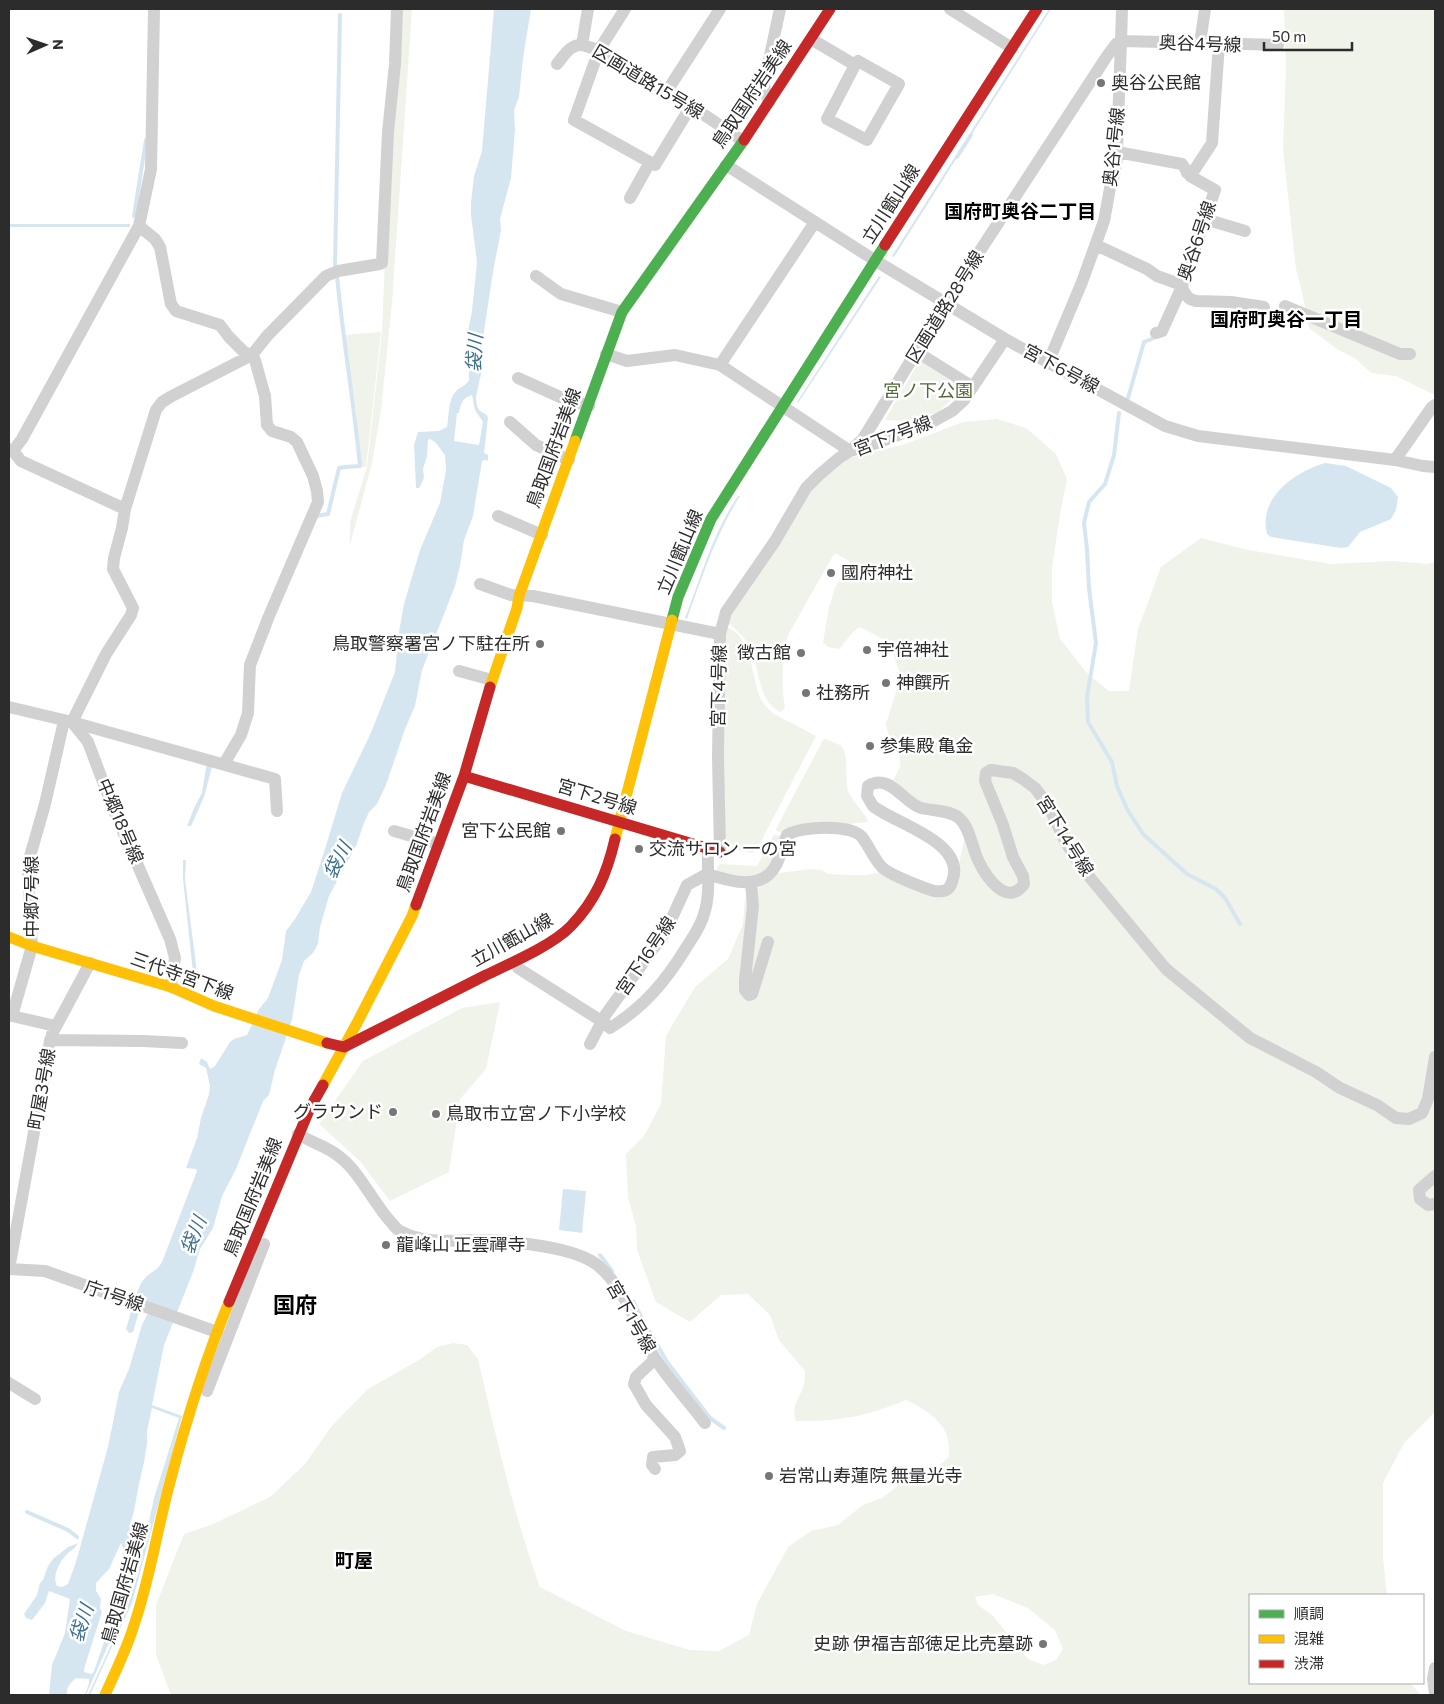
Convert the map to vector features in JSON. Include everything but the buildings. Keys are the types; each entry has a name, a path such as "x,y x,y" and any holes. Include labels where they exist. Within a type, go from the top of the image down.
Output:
{"main road":[{"name":"鳥取国府岩美線","path":"105,1695 134,1627 144,1596 170,1482 212,1330 302,1137 310,1108 412,916 464,776 492,680 520,596 622,312 726,166 830,9"},
{"name":"立川甑山線","path":"344,1047 512,963 554,939 570,927 586,909 601,885 608,868 678,597 712,519 782,406 1037,9"},
{"name":"宮下2号線","path":"464,776 714,851"},
{"name":"三代寺宮下線","path":"9,937 32,946 171,987 214,1006 321,1042 344,1047"}],"street":[{"path":"154,9 151,169 139,226 22,439 11,450 20,461 125,509 156,410 162,402 252,355 267,336 326,276 338,271 382,263 388,132 398,9"},
{"name":"区画道路15号線","path":"588,9 582,45 599,50 691,106 743,141"},
{"path":"625,9 599,50 574,120 655,165 691,106"},
{"path":"667,91 720,9"},
{"path":"769,102 764,84 780,9"},
{"path":"950,9 1012,48"},
{"path":"1122,9 1122,41"},
{"path":"1200,44 1206,9"},
{"path":"811,39 856,65"},
{"name":"奥谷4号線","path":"1122,41 1278,45"},
{"name":"奥谷1号線","path":"1048,363 1104,221 1117,152 1122,41"},
{"name":"区画道路28号線","path":"850,451 863,439 946,303 1107,56 1116,44 1122,41"},
{"path":"557,64 569,49 576,44 582,45"},
{"path":"1187,173 1195,169 1212,143 1219,44"},
{"path":"858,61 899,84 867,140 827,120 856,65 858,61"},
{"name":"奥谷6号線","path":"1117,152 1182,164 1187,173 1215,190 1182,285 1162,331 1156,333"},
{"path":"630,198 650,162"},
{"name":"宮下6号線","path":"726,166 1005,340 1165,426 1198,436 1395,460 1435,467"},
{"path":"1205,219 1245,231"},
{"path":"720,365 815,222"},
{"path":"139,226 155,239 160,247 172,304 176,312 220,325 244,352 252,355 265,396 267,425 272,431 291,437 297,442 313,476 317,491 318,502 250,665 248,713 241,735 224,764"},
{"path":"1096,245 1147,269 1156,276 1182,285 1183,290 1190,299 1196,301 1231,302 1264,308"},
{"path":"536,276 561,294 622,312"},
{"path":"1285,306 1400,354 1410,354"},
{"name":"宮下7号線","path":"720,634 726,612 775,541 806,488 832,464 850,451 880,442 932,422 952,412 964,400 1005,340"},
{"path":"917,352 973,387"},
{"path":"606,354 627,361 675,355 720,365 850,451"},
{"path":"518,378 560,397 589,406"},
{"path":"1395,460 1435,405"},
{"path":"510,422 536,445 569,460"},
{"name":"中郷7号線","path":"55,1026 12,1016 32,946 28,877 29,860 68,721 106,654 131,616 133,608 113,569 125,509"},
{"path":"498,516 542,535"},
{"name":"宮下4号線","path":"480,584 520,596 533,596 720,634 714,851 707,874 707,901 704,914 697,931 654,993 637,1010 610,1028 603,1022"},
{"path":"459,671 492,680"},
{"path":"9,708 68,721 275,778 277,811"},
{"name":"中郷18号線","path":"68,721 88,742 114,811 170,939 175,958 171,987"},
{"name":"宮下14号線","path":"751,883 771,872 776,865 787,835 792,832 806,830 836,828 851,830 861,835 884,869 927,889 942,892 949,888 954,874 952,859 945,850 915,829 873,805 867,796 868,786 874,782 881,782 891,786 913,804 921,808 958,818 965,827 984,871 1000,890 1006,894 1014,893 1020,890 1024,884 1023,876 1013,857 1003,824 984,781 986,773 990,770 1013,773 1023,778 1035,788 1048,805 1065,841 1082,868 1166,969 1250,1038 1316,1072 1340,1088 1377,1105 1396,1118 1409,1120 1422,1113 1428,1099 1435,1057"},
{"path":"394,831 439,844"},
{"path":"707,874 731,881 751,883 753,906 745,980 746,994 752,994 768,942"},
{"name":"宮下16号線","path":"590,1044 606,1014 666,932 687,885 707,874"},
{"path":"50,1040 55,1026 90,963"},
{"path":"518,968 603,1022"},
{"name":"町屋3号線","path":"9,1269 50,1040 182,1043"},
{"path":"190,1413 199,1409 202,1404 302,1137"},
{"name":"宮下1号線","path":"302,1137 330,1150 342,1158 357,1176 379,1209 398,1230 418,1238 432,1240 504,1240 536,1245 567,1252 587,1259 596,1265 611,1279 626,1300 655,1359 705,1423"},
{"path":"1435,1176 1420,1190 1420,1199 1428,1205 1435,1204"},
{"name":"庁1号線","path":"9,1269 45,1272 212,1330"},
{"path":"655,1359 636,1377 634,1384 646,1405 675,1437 680,1451 676,1455 653,1457 652,1464 655,1469"},
{"path":"9,1383 35,1399"},
{"path":"1435,1668 1433,1679 1435,1694"}],"green space":[{"path":"401,9 412,9 392,303 381,410 372,463 350,545 350,522 367,467 382,332 388,183"},
{"path":"1284,9 1433,9 1435,15 1435,395 1396,376 1371,373 1356,359 1337,349 1309,328 1296,269 1283,149 1286,65"},
{"path":"381,332 366,467 361,467 356,410 344,335"},
{"name":"宮ノ下公園","path":"920,360 965,387 938,412 906,421 885,420"},
{"path":"997,419 1026,428 1056,454 1067,479 1052,567 1052,602 1060,639 1087,673 1109,691 1129,691 1138,629 1161,567 1201,538 1248,550 1331,564 1393,561 1428,564 1435,562 1435,1412 1404,1443 1383,1483 1383,1558 1387,1594 1249,1594 1249,1684 1411,1684 1421,1695 171,1695 156,1655 156,1605 184,1534 211,1525 270,1497 305,1464 331,1427 368,1389 419,1360 437,1347 453,1343 467,1345 478,1359 513,1503 540,1587 626,1631 690,1650 719,1651 749,1635 757,1604 788,1547 811,1531 838,1525 863,1505 882,1498 899,1485 920,1479 935,1470 949,1457 946,1433 938,1421 926,1411 906,1400 852,1417 796,1421 794,1410 803,1388 805,1371 779,1340 770,1315 748,1294 721,1295 690,1322 656,1302 637,1250 636,1226 628,1198 626,1154 644,1136 661,1104 666,1036 695,987 728,959 743,924 745,900 768,879 779,873 810,869 821,870 828,874 850,875 867,875 881,872 930,895 957,874 967,826 921,805 893,780 899,768 900,760 886,724 899,683 899,671 889,642 860,627 839,649 828,647 823,642 829,608 835,588 849,561 834,554 788,635 784,652 783,671 785,708 781,712 773,707 763,692 748,643 727,621 812,486 841,460 905,444 963,422","holes":["993,1594 1028,1608 1055,1630 1063,1649 1056,1660 1043,1665 1028,1659 993,1616 978,1605 975,1597"]},
{"path":"725,627 734,631 746,647 758,691 765,705 774,714 816,736 758,847 752,853 733,849 725,840"},
{"path":"825,739 843,748 846,759 848,790 868,822 791,830 784,833 777,831 776,829"},
{"path":"774,835 782,836 771,868 749,880 717,872 717,867 720,864 757,866"},
{"name":"グラウンド","path":"500,1002 486,1069 460,1099 449,1172 390,1201 360,1161 319,1124 363,1061 462,1008"}],"water":[{"name":"袋川","path":"494,9 531,9 519,97 514,110 515,130 511,178 500,219 501,230 483,338 477,352 481,374 476,397 477,406 488,418 484,453 488,455 488,461 482,461 473,516 464,540 455,586 422,670 415,706 386,785 377,804 369,812 356,846 329,896 320,927 318,944 313,953 304,961 299,975 292,1020 275,1070 269,1095 263,1101 236,1169 222,1196 213,1228 200,1249 193,1272 164,1345 152,1405 182,1416 132,1603 90,1695 88,1695 112,1643 138,1574 154,1498 179,1418 152,1408 147,1431 144,1462 130,1525 126,1605 86,1695 89,1679 76,1678 69,1686 67,1695 49,1695 52,1665 65,1633 70,1599 49,1591 45,1603 32,1620 26,1618 24,1614 37,1595 40,1583 53,1559 68,1547 78,1543 66,1555 59,1566 55,1578 57,1586 62,1587 68,1584 76,1562 108,1447 119,1392 129,1369 142,1325 149,1311 140,1309 133,1332 129,1333 126,1329 135,1299 144,1279 158,1268 162,1262 197,1171 196,1169 186,1168 197,1138 209,1094 210,1086 206,1068 199,1064 201,1058 207,1062 210,1069 215,1066 230,1042 247,1035 259,1009 268,998 282,960 286,931 311,892 342,793 370,735 395,672 404,604 420,550 440,503 446,470 445,455 435,442 430,439 428,440 427,456 423,469 424,478 419,488 416,488 414,445 418,432 439,431 447,427 453,394 469,380 468,331 477,262 471,203 474,176 482,151","holes":["472,395 475,410 483,422 479,445 454,441 457,413 459,413 464,399","121,1543 123,1549 119,1583 121,1602 119,1605 114,1605 113,1616 94,1671 92,1674 84,1672 102,1612 100,1608 101,1599 96,1591 96,1583 109,1569"]},
{"path":"1049,9 1051,9 894,257 892,256"},
{"path":"9,224 130,224 130,227 9,227"},
{"path":"879,276 881,277 798,403 797,402"},
{"path":"1325,463 1346,466 1391,488 1398,497 1396,510 1391,519 1360,532 1348,547 1341,548 1271,537 1267,534 1266,521 1268,509 1273,498 1281,488 1302,473"},
{"path":"738,496 740,496 731,510 710,556 687,619 685,618 714,540 721,524"},
{"path":"207,762 212,767 204,797 191,826 187,826 202,793"},
{"path":"183,860 186,860 185,879 197,972 193,973 183,879"},
{"path":"563,1189 586,1191 582,1233 559,1230"}],"waterway":[{"path":"335,265 340,15"},
{"path":"957,157 971,135"},
{"path":"134,216 146,140"},
{"path":"1117,181 1121,161"},
{"path":"316,516 328,514 339,468 360,466 337,276"},
{"path":"1128,398 1144,342 1154,338"},
{"path":"1119,413 1114,455 1105,484 1089,502 1084,523 1096,643 1087,697 1088,722 1112,762 1117,786 1127,809 1143,834 1187,874 1216,889 1225,898 1240,924"},
{"path":"600,1255 612,1271"},
{"path":"633,1301 648,1330"},
{"path":"650,1332 667,1362 710,1418 724,1428"},
{"path":"27,1512 68,1530 77,1537"}],"traffic: fast":[{"path":"575,441 622,312 744,140"},
{"path":"672,620 678,597 711,519 885,245"}],"traffic: slow":[{"path":"490,687 517,608 519,596 575,441"},
{"path":"615,839 672,620"},
{"path":"323,1085 357,1023 416,905"},
{"path":"9,937 32,946 171,987 214,1006 327,1043"},
{"path":"105,1695 128,1643 140,1608 165,1500 183,1436 204,1368 229,1302"}],"traffic: jam":[{"path":"744,140 830,9"},
{"path":"885,245 1037,9"},
{"path":"416,905 464,776 490,687"},
{"path":"464,776 720,852"},
{"path":"327,1043 344,1047 554,940 571,926 594,896 604,875 615,839"},
{"path":"229,1302 310,1108 323,1085"}],"place":[{"name":"奥谷公民館","path":"1101,83"},
{"name":"國府神社","path":"831,573"},
{"name":"鳥取警察署宮ノ下駐在所","path":"540,644"},
{"name":"宇倍神社","path":"867,650"},
{"name":"徴古館","path":"801,653"},
{"name":"神饌所","path":"886,683"},
{"name":"社務所","path":"806,693"},
{"name":"参集殿 亀金","path":"870,746"},
{"name":"宮下公民館","path":"561,831"},
{"name":"交流サロン 一の宮","path":"639,849"},
{"name":"グラウンド","path":"393,1112"},
{"name":"鳥取市立宮ノ下小学校","path":"436,1114"},
{"name":"龍峰山 正雲禪寺","path":"386,1245"},
{"name":"岩常山寿蓮院 無量光寺","path":"769,1476"},
{"name":"史跡 伊福吉部徳足比売墓跡","path":"1043,1644"}],"district":[{"name":"国府町奥谷二丁目","path":"1020,211"},
{"name":"国府町奥谷一丁目","path":"1286,319"},
{"name":"国府","path":"295,1305"},
{"name":"町屋","path":"354,1560"}]}
